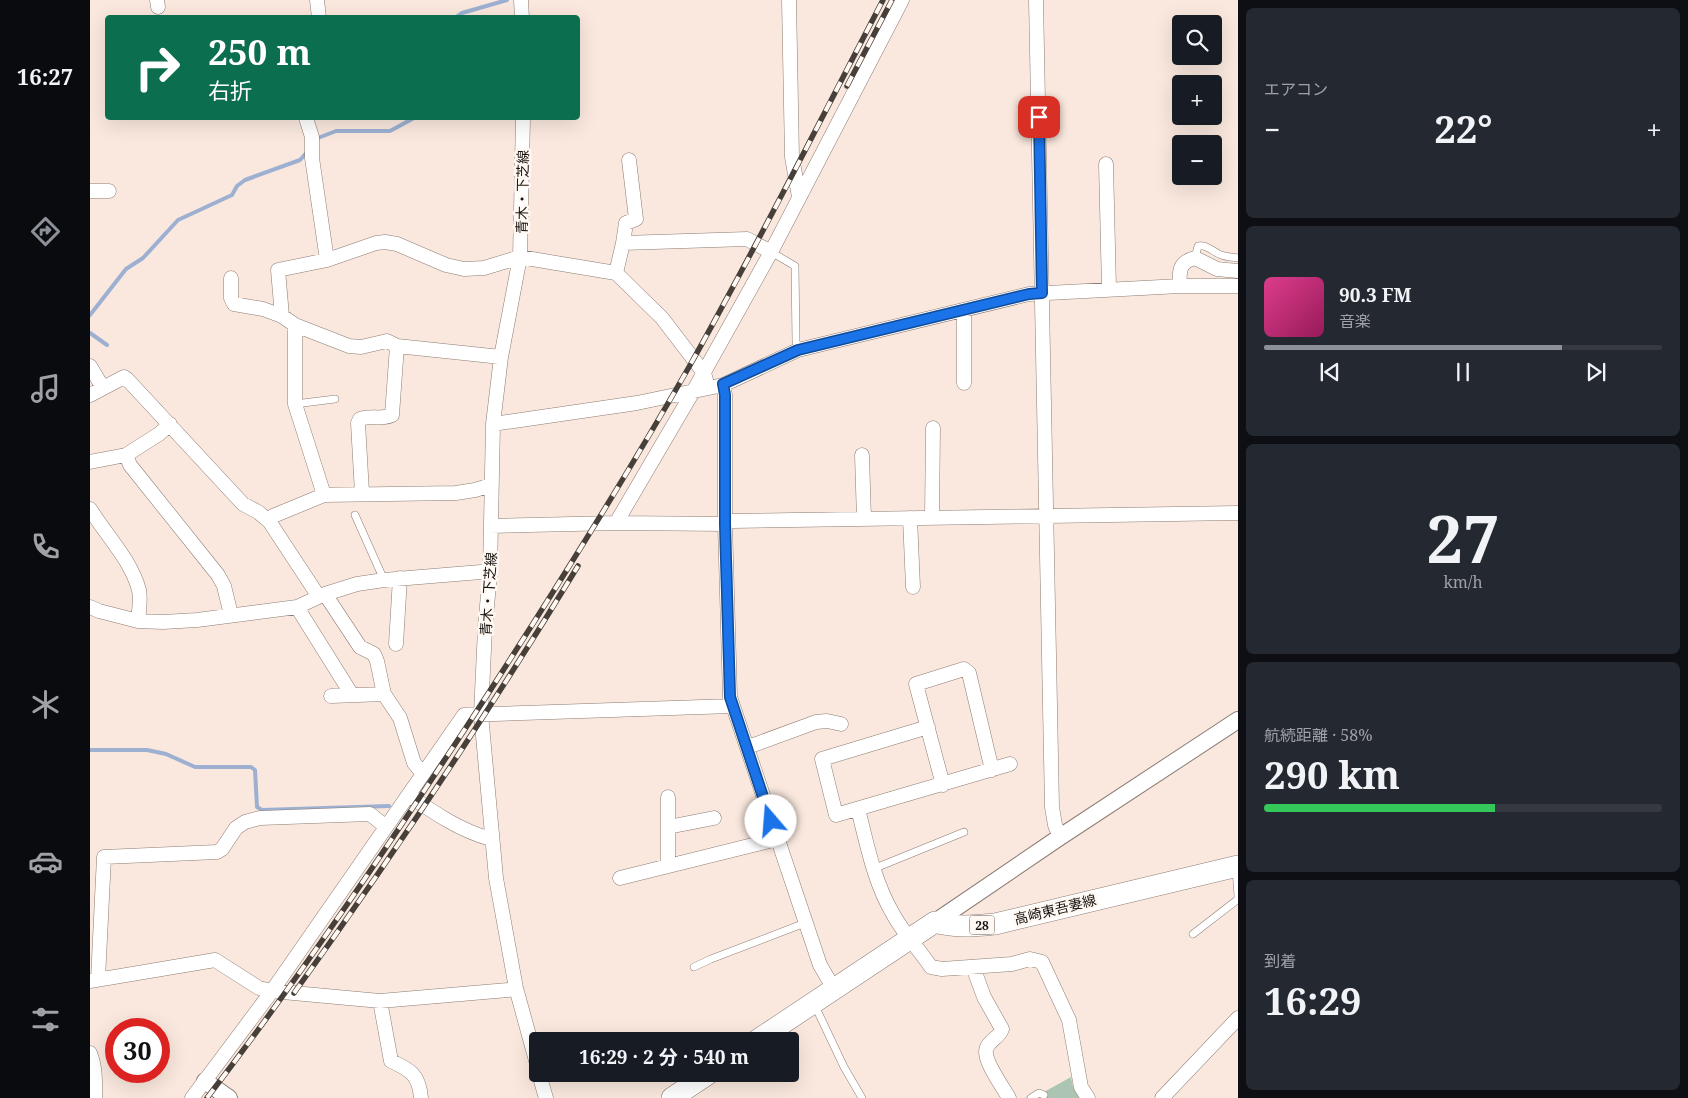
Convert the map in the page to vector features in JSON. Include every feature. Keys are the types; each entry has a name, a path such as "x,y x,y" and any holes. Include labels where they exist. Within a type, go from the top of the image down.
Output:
{"main road":[{"name":"高崎東吾妻線","path":"935,922 958,926 995,924 1237,866"},
{"path":"770,1032 935,922"},
{"path":"685,1094 699,1082"}],"street":[{"path":"317,0 319,15"},
{"path":"521,0 522,15"},
{"path":"789,0 792,156 799,197"},
{"path":"616,523 704,373 771,252 902,0"},
{"path":"1036,0 1052,807 1055,825 1060,837"},
{"path":"307,120 312,137 312,158 327,260"},
{"name":"青木・下芝線","path":"523,120 520,258 501,357 494,424 490,573 481,714 496,878 516,988 529,1035"},
{"path":"616,273 626,223 636,219 629,160"},
{"path":"1106,164 1110,290"},
{"path":"90,191 109,191"},
{"path":"623,243 747,239 771,252"},
{"path":"282,316 278,270 327,260 376,243 396,244 446,265 464,269 484,268 520,258 616,273 662,318 704,373 709,388"},
{"path":"1180,286 1182,264 1186,260 1195,258 1217,269 1238,271"},
{"path":"231,278 231,298 234,304 263,309 282,316 295,325 349,346 361,347 387,341 397,346 501,357"},
{"path":"494,424 652,401 709,388 723,384 798,350 1029,294 1180,286 1238,286"},
{"path":"964,310 964,383"},
{"path":"295,325 295,404 324,495"},
{"path":"362,493 358,423 360,419 367,416 388,417 392,415 397,346"},
{"path":"90,366 103,388"},
{"path":"90,395 124,377 243,504 269,520 360,647 374,654 384,694 400,718 414,763 423,774"},
{"path":"723,384 725,395 725,524 730,697 820,965 834,988"},
{"path":"90,462 126,455 159,434 170,424"},
{"path":"932,517 933,428"},
{"path":"126,455 130,466 218,575 224,586 231,615"},
{"path":"862,455 864,519"},
{"path":"269,520 273,516 324,495 456,493 491,485"},
{"path":"492,526 616,523 725,524 732,521 1238,512"},
{"path":"92,518 121,554 134,578 140,600 138,621"},
{"path":"910,518 913,587"},
{"path":"90,607 138,621 188,620 297,607 357,584 400,578 480,572 490,573"},
{"path":"396,644 400,578"},
{"path":"297,607 352,695"},
{"path":"943,785 916,684 964,669 969,673 992,770"},
{"path":"331,696 384,694"},
{"path":"192,1098 272,991 464,715 732,706"},
{"path":"935,922 1238,720"},
{"path":"748,747 816,722 827,721 841,724"},
{"path":"928,728 822,759 836,815 1010,764"},
{"path":"409,795 435,815 491,839"},
{"path":"668,797 668,866"},
{"path":"858,809 874,869 890,910 931,967 942,969 1012,964 1030,959 1042,962 1070,1020 1081,1087 1088,1098"},
{"path":"386,827 370,814 272,816 245,822 236,828 218,852 104,857 94,980 215,960 259,988 272,991 380,1001 516,988"},
{"path":"668,827 714,818"},
{"path":"620,878 777,839"},
{"path":"973,967 984,997 1002,1029 1000,1034 989,1044 986,1050 986,1058 1009,1098"},
{"path":"380,1001 391,1061 409,1070 415,1076 420,1085 422,1098"},
{"path":"1162,1098 1238,1018"},
{"path":"90,1054 94,1062 95,1098"},
{"path":"205,1081 228,1098"},
{"path":"541,1082 546,1098"}],"lane":[{"path":"1195,258 1198,246 1201,245 1220,255 1238,258"},
{"path":"771,252 795,266 796,341 798,350"},
{"path":"295,404 335,398"},
{"path":"355,515 384,580"},
{"path":"874,869 964,832"},
{"path":"1193,934 1237,900 1237,866"},
{"path":"694,967 805,923"},
{"path":"812,1004 818,1010 844,1067 862,1098"},
{"path":"1031,1098 1039,1094 1044,1095"}],"green space":[{"path":"1071,1077 1073,1087 1079,1098 1045,1098 1041,1096 1038,1098 1025,1098 1038,1091 1044,1092"}],"waterway":[{"path":"459,15 507,0"},
{"path":"315,142 318,138 336,131 390,131 410,120"},
{"path":"90,315 126,269 143,258 178,220 232,195 237,186 245,180 300,160 308,151"},
{"path":"90,333 107,345"},
{"path":"90,750 147,750 166,754 195,767 251,767 255,770 257,807 262,810 389,806"}],"railway":[{"path":"207,1098 308,961 496,682 553,593 689,367 788,184 883,0"},
{"path":"847,86 892,0"},
{"path":"294,993 440,782 578,566"}],"route":[{"path":"771,821 730,697 725,524 725,395 723,384 798,350 1029,294 1042,293 1039,117"}]}
